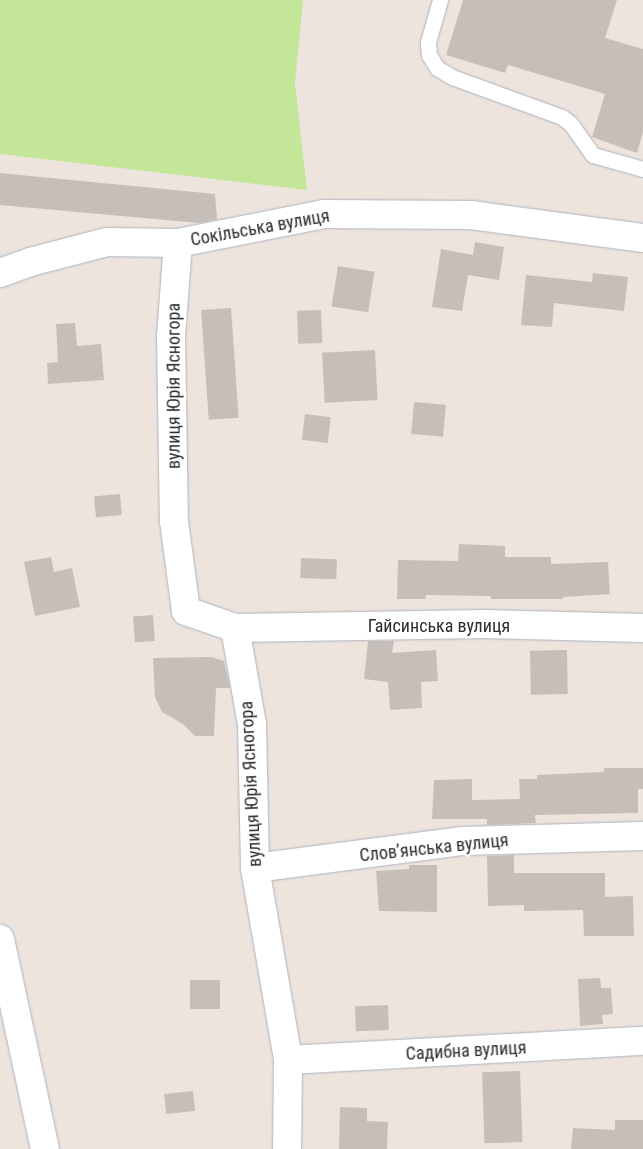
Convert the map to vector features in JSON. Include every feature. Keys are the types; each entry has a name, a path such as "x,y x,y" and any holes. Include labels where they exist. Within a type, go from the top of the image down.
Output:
{"street":[{"name":"Сокільська вулиця","path":"0,273 30,262 108,242 178,243 324,214 471,215 643,238"},
{"name":"вулиця Юрія Ясногора","path":"178,243 171,336 174,512 186,611 235,628 252,724 255,868 288,1060 287,1149"},
{"name":"Гайсинська вулиця","path":"235,628 484,624 643,628"},
{"name":"Словʼянська вулиця","path":"255,868 463,841 643,836"},
{"path":"0,939 45,1149"},
{"name":"Садибна вулиця","path":"288,1060 643,1041"}],"lane":[{"path":"440,0 428,42 429,56 436,68 452,77 562,117 571,124 593,155 643,169"}],"green space":[{"path":"0,0 303,0 295,83 307,190 0,154"}],"building":[{"path":"463,0 617,0 605,38 643,49 643,132 637,153 592,137 605,94 508,65 505,73 446,55"},
{"path":"0,173 215,194 217,219 199,223 0,205"},
{"path":"475,242 504,247 499,280 468,275 462,311 432,307 441,249 473,255"},
{"path":"338,266 375,272 368,312 332,306"},
{"path":"593,273 628,277 624,311 554,303 552,327 521,325 526,275 592,282"},
{"path":"231,308 239,418 209,420 201,310"},
{"path":"321,310 322,343 298,344 297,311"},
{"path":"75,323 77,346 101,344 104,380 48,384 47,363 58,362 56,324"},
{"path":"375,350 378,400 325,403 322,353"},
{"path":"414,402 446,405 443,437 411,434"},
{"path":"305,414 331,417 328,443 302,440"},
{"path":"120,494 122,515 96,517 94,496"},
{"path":"459,544 505,546 505,557 551,557 551,564 608,562 610,594 563,597 563,599 491,599 491,596 426,595 425,599 397,599 398,560 458,561"},
{"path":"51,557 54,572 72,568 80,607 35,616 24,562"},
{"path":"301,558 337,559 336,579 300,578"},
{"path":"153,615 155,641 135,642 133,616"},
{"path":"368,641 394,641 392,653 436,650 438,681 421,682 422,708 390,710 388,682 364,679"},
{"path":"567,650 568,694 531,695 530,651"},
{"path":"211,657 224,661 230,688 216,688 214,736 195,736 183,724 162,712 155,697 153,658"},
{"path":"604,768 643,768 643,789 638,789 638,813 535,815 536,823 487,825 487,819 432,819 434,780 472,779 472,800 520,799 519,779 537,779 537,775 604,772"},
{"path":"514,855 514,873 605,873 605,897 633,896 634,936 584,936 583,910 524,911 524,905 488,906 487,856"},
{"path":"409,865 437,865 437,912 379,911 376,871 409,869"},
{"path":"600,978 601,988 611,988 613,1014 602,1015 603,1024 580,1026 578,979"},
{"path":"190,980 220,980 220,1009 190,1009"},
{"path":"388,1005 389,1030 356,1031 355,1006"},
{"path":"520,1071 522,1142 485,1143 482,1072"},
{"path":"193,1091 195,1111 166,1114 164,1094"},
{"path":"340,1107 367,1108 367,1121 388,1122 387,1149 339,1149"},
{"path":"615,1120 643,1120 643,1149 571,1149 573,1128 615,1130"}]}
